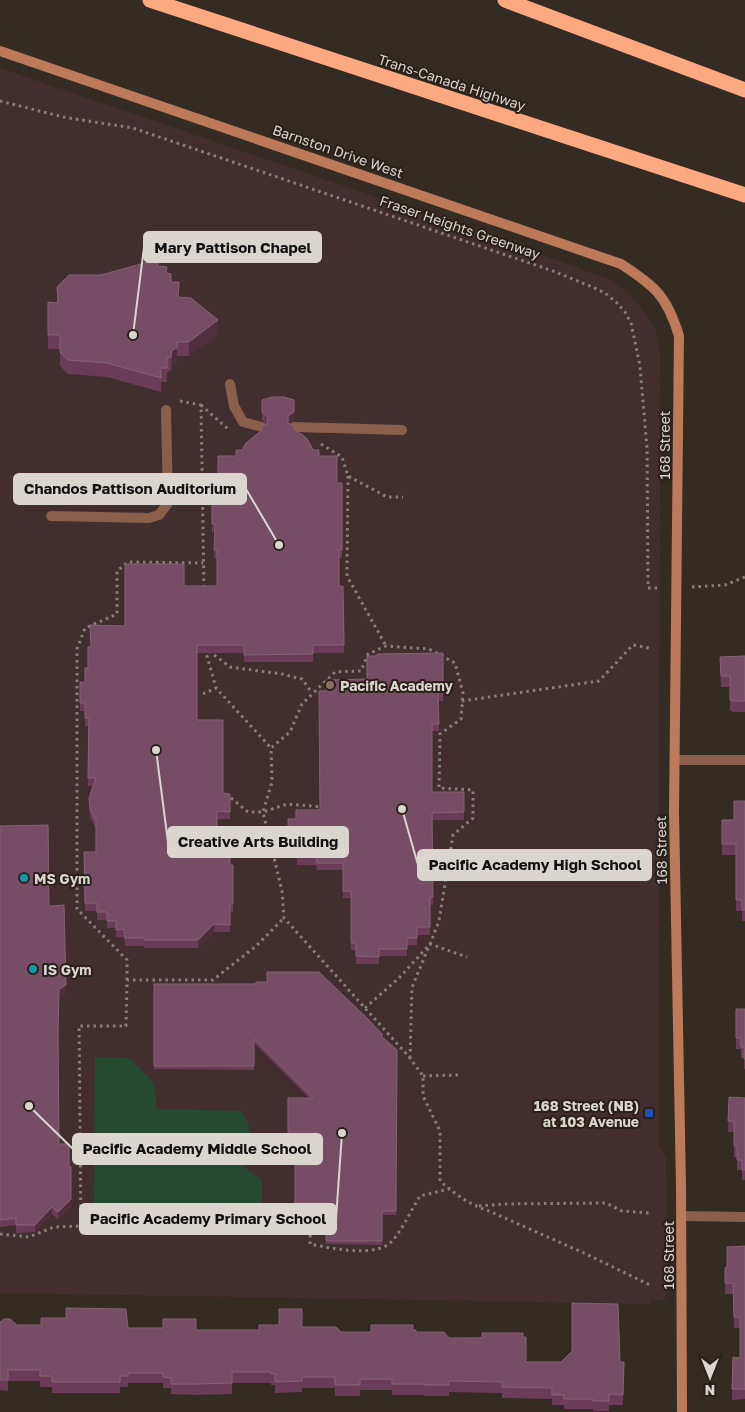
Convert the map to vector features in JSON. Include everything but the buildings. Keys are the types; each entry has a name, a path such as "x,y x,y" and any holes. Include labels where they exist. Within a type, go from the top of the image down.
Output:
{"highway":[{"path":"505,0 745,90"},
{"name":"Trans-Canada Highway","path":"155,2 745,195"}],"street":[{"path":"138,0 155,2"},
{"name":"Barnston Drive West","path":"0,50 621,264 644,279 659,293"},
{"name":"168 Street","path":"659,293 672,314 678,336 674,822 682,1216 682,1412"},
{"path":"230,384 234,406 243,422 262,427"},
{"path":"51,516 149,518 159,516 168,503 166,410"},
{"path":"294,427 402,430"},
{"path":"675,760 745,760"},
{"path":"682,1216 745,1217"}],"path":[{"name":"Fraser Heights Greenway","path":"0,101 63,117 133,128 553,271 590,286 610,298 625,312 631,323 640,366 647,448 648,588 660,588"},
{"path":"180,401 201,405 204,591"},
{"path":"317,441 342,457 348,476 347,576 386,646"},
{"path":"348,476 387,497 404,497"},
{"path":"81,1226 79,1026 126,1026 127,960 77,909 77,649 84,628 117,614 117,571 128,562 203,563"},
{"path":"692,587 724,584 745,577"},
{"path":"462,701 600,681 633,645 649,648"},
{"path":"271,748 290,732 302,704 312,693 335,672 361,671 368,654 386,646 429,649 455,663 462,693 461,719 440,734 439,788 472,790 472,818 453,835 439,921 412,988 410,1058"},
{"path":"312,693 302,679 282,674 230,667 205,648 216,688 271,748 272,782 264,812 282,891 284,918 410,1058 423,1076 423,1096 440,1131 440,1181 476,1207 584,1253 650,1285"},
{"path":"203,694 216,688"},
{"path":"231,798 248,812 264,812 287,804 328,807"},
{"path":"127,980 213,980 256,946 284,918"},
{"path":"430,944 467,957"},
{"path":"365,1008 399,978 430,944"},
{"path":"423,1076 458,1075"},
{"path":"311,1208 310,1244 354,1252 381,1248 392,1242 420,1196 450,1189"},
{"path":"476,1207 503,1204 606,1203 622,1211 650,1213"},
{"path":"0,1234 30,1237 54,1227 81,1226 310,1232"}],"shaded area":[{"name":"Pacific Academy","path":"0,68 467,228 601,276 628,292 648,316 656,331 660,350 659,1144 666,1159 667,1291 665,1300 651,1300 651,1304 0,1293"}],"green space":[{"path":"95,1057 129,1058 154,1083 157,1109 242,1111 251,1133 251,1148 246,1159 245,1168 262,1180 262,1224 94,1225"}],"place":[{"name":"Mary Pattison Chapel","path":"133,335"},
{"name":"Chandos Pattison Auditorium","path":"279,545"},
{"name":"Pacific Academy","path":"330,685"},
{"name":"Creative Arts Building","path":"156,750"},
{"name":"Pacific Academy High School","path":"402,809"},
{"name":"MS Gym","path":"24,878"},
{"name":"IS Gym","path":"33,969"},
{"name":"Pacific Academy Middle School","path":"29,1106"},
{"name":"168 Street (NB) at 103 Avenue","path":"649,1113"},
{"name":"Pacific Academy Primary School","path":"342,1133"}]}
